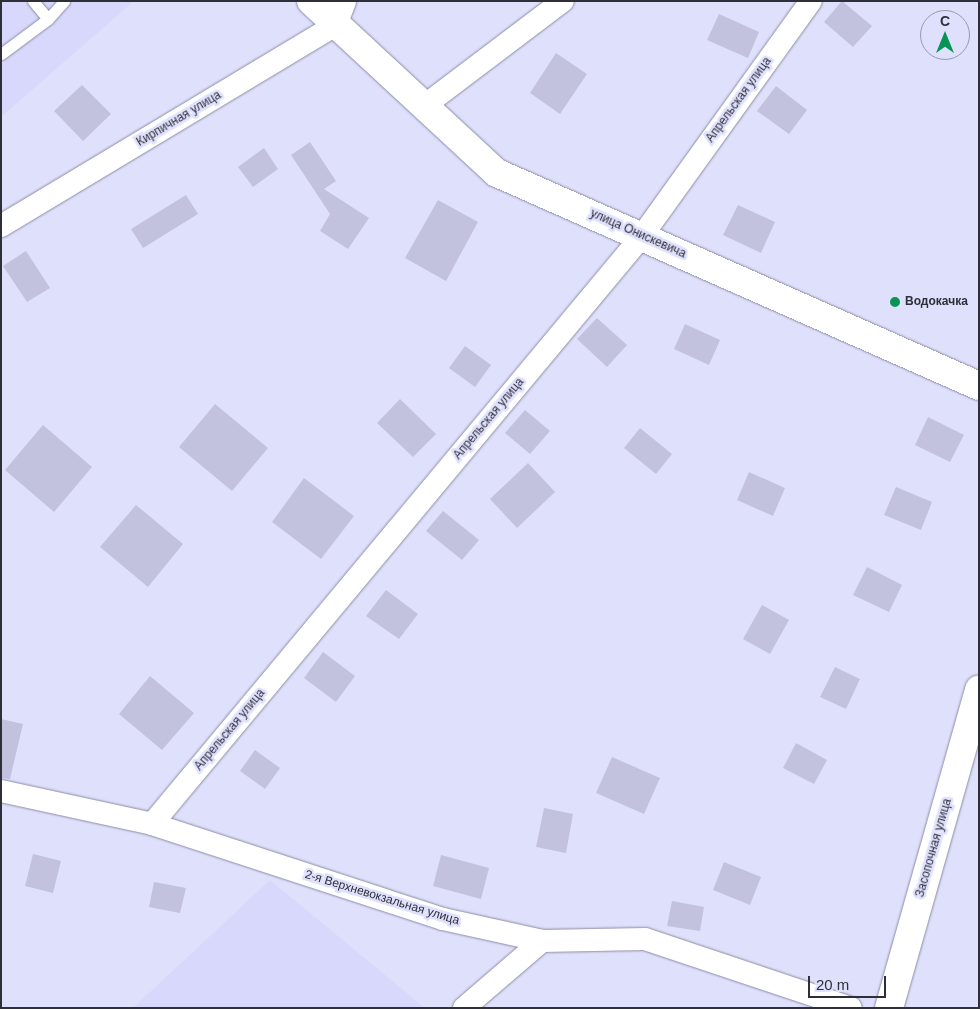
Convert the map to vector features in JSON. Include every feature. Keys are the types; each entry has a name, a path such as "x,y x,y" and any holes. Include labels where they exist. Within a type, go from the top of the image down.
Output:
{"street":[{"name":"улица Онискевича","path":"311,1 341,13 424,106 497,173 979,386"},
{"path":"424,106 563,1"},
{"name":"Апрельская улица","path":"152,824 642,236 811,1"},
{"name":"Кирпичная улица","path":"1,226 341,13"},
{"name":"Засопочная улица","path":"889,1008 979,689"},
{"name":"2-я Верхневокзальная улица","path":"1,791 152,824 443,920 542,941 644,939 851,1008"},
{"path":"464,1008 542,941"}],"lane":[{"path":"33,1 48,18"},
{"path":"1,54 48,18 64,1"}],"shaded area":[{"path":"1,1 134,1 1,117"},
{"path":"270,880 425,1008 133,1008"}],"building":[{"path":"842,1 872,26 853,47 824,22"},
{"path":"719,14 759,32 748,58 707,40"},
{"path":"556,53 587,74 560,114 530,93"},
{"path":"82,85 111,114 83,141 54,111"},
{"path":"776,86 807,110 789,134 757,111"},
{"path":"310,142 336,181 324,189 369,218 348,249 320,231 330,214 291,155"},
{"path":"264,148 278,169 253,187 238,167"},
{"path":"186,195 198,214 143,248 131,229"},
{"path":"438,200 478,222 446,281 405,258"},
{"path":"738,205 775,222 761,253 723,235"},
{"path":"26,251 50,288 27,302 3,266"},
{"path":"597,318 627,345 607,367 577,339"},
{"path":"685,324 720,340 709,365 674,349"},
{"path":"465,346 491,365 475,387 449,368"},
{"path":"400,399 436,434 413,457 377,423"},
{"path":"215,404 268,448 232,491 179,447"},
{"path":"525,410 550,431 530,454 505,433"},
{"path":"928,417 964,435 950,462 915,445"},
{"path":"43,425 92,467 54,512 5,470"},
{"path":"640,428 672,454 656,474 624,448"},
{"path":"528,463 555,492 517,528 490,499"},
{"path":"749,472 785,488 773,516 737,500"},
{"path":"304,478 354,516 321,559 272,522"},
{"path":"896,487 932,502 921,530 884,515"},
{"path":"136,505 183,544 148,587 100,547"},
{"path":"443,511 479,540 462,560 426,531"},
{"path":"867,567 902,585 889,612 853,595"},
{"path":"386,590 418,614 399,639 366,616"},
{"path":"762,605 789,620 770,654 743,639"},
{"path":"323,652 355,676 336,702 304,678"},
{"path":"835,667 860,679 846,709 820,697"},
{"path":"150,676 194,713 162,750 119,714"},
{"path":"1,719 23,724 10,779 1,778"},
{"path":"796,743 827,760 814,784 783,768"},
{"path":"255,750 280,768 265,789 240,771"},
{"path":"612,757 660,778 644,814 596,793"},
{"path":"544,808 573,814 566,853 536,847"},
{"path":"33,854 61,861 53,893 25,886"},
{"path":"441,855 489,868 481,899 433,886"},
{"path":"724,862 761,877 750,905 713,890"},
{"path":"154,882 186,888 180,913 149,907"},
{"path":"672,901 704,907 700,931 667,926"}],"place":[{"name":"Водокачка","path":"895,302"}]}
